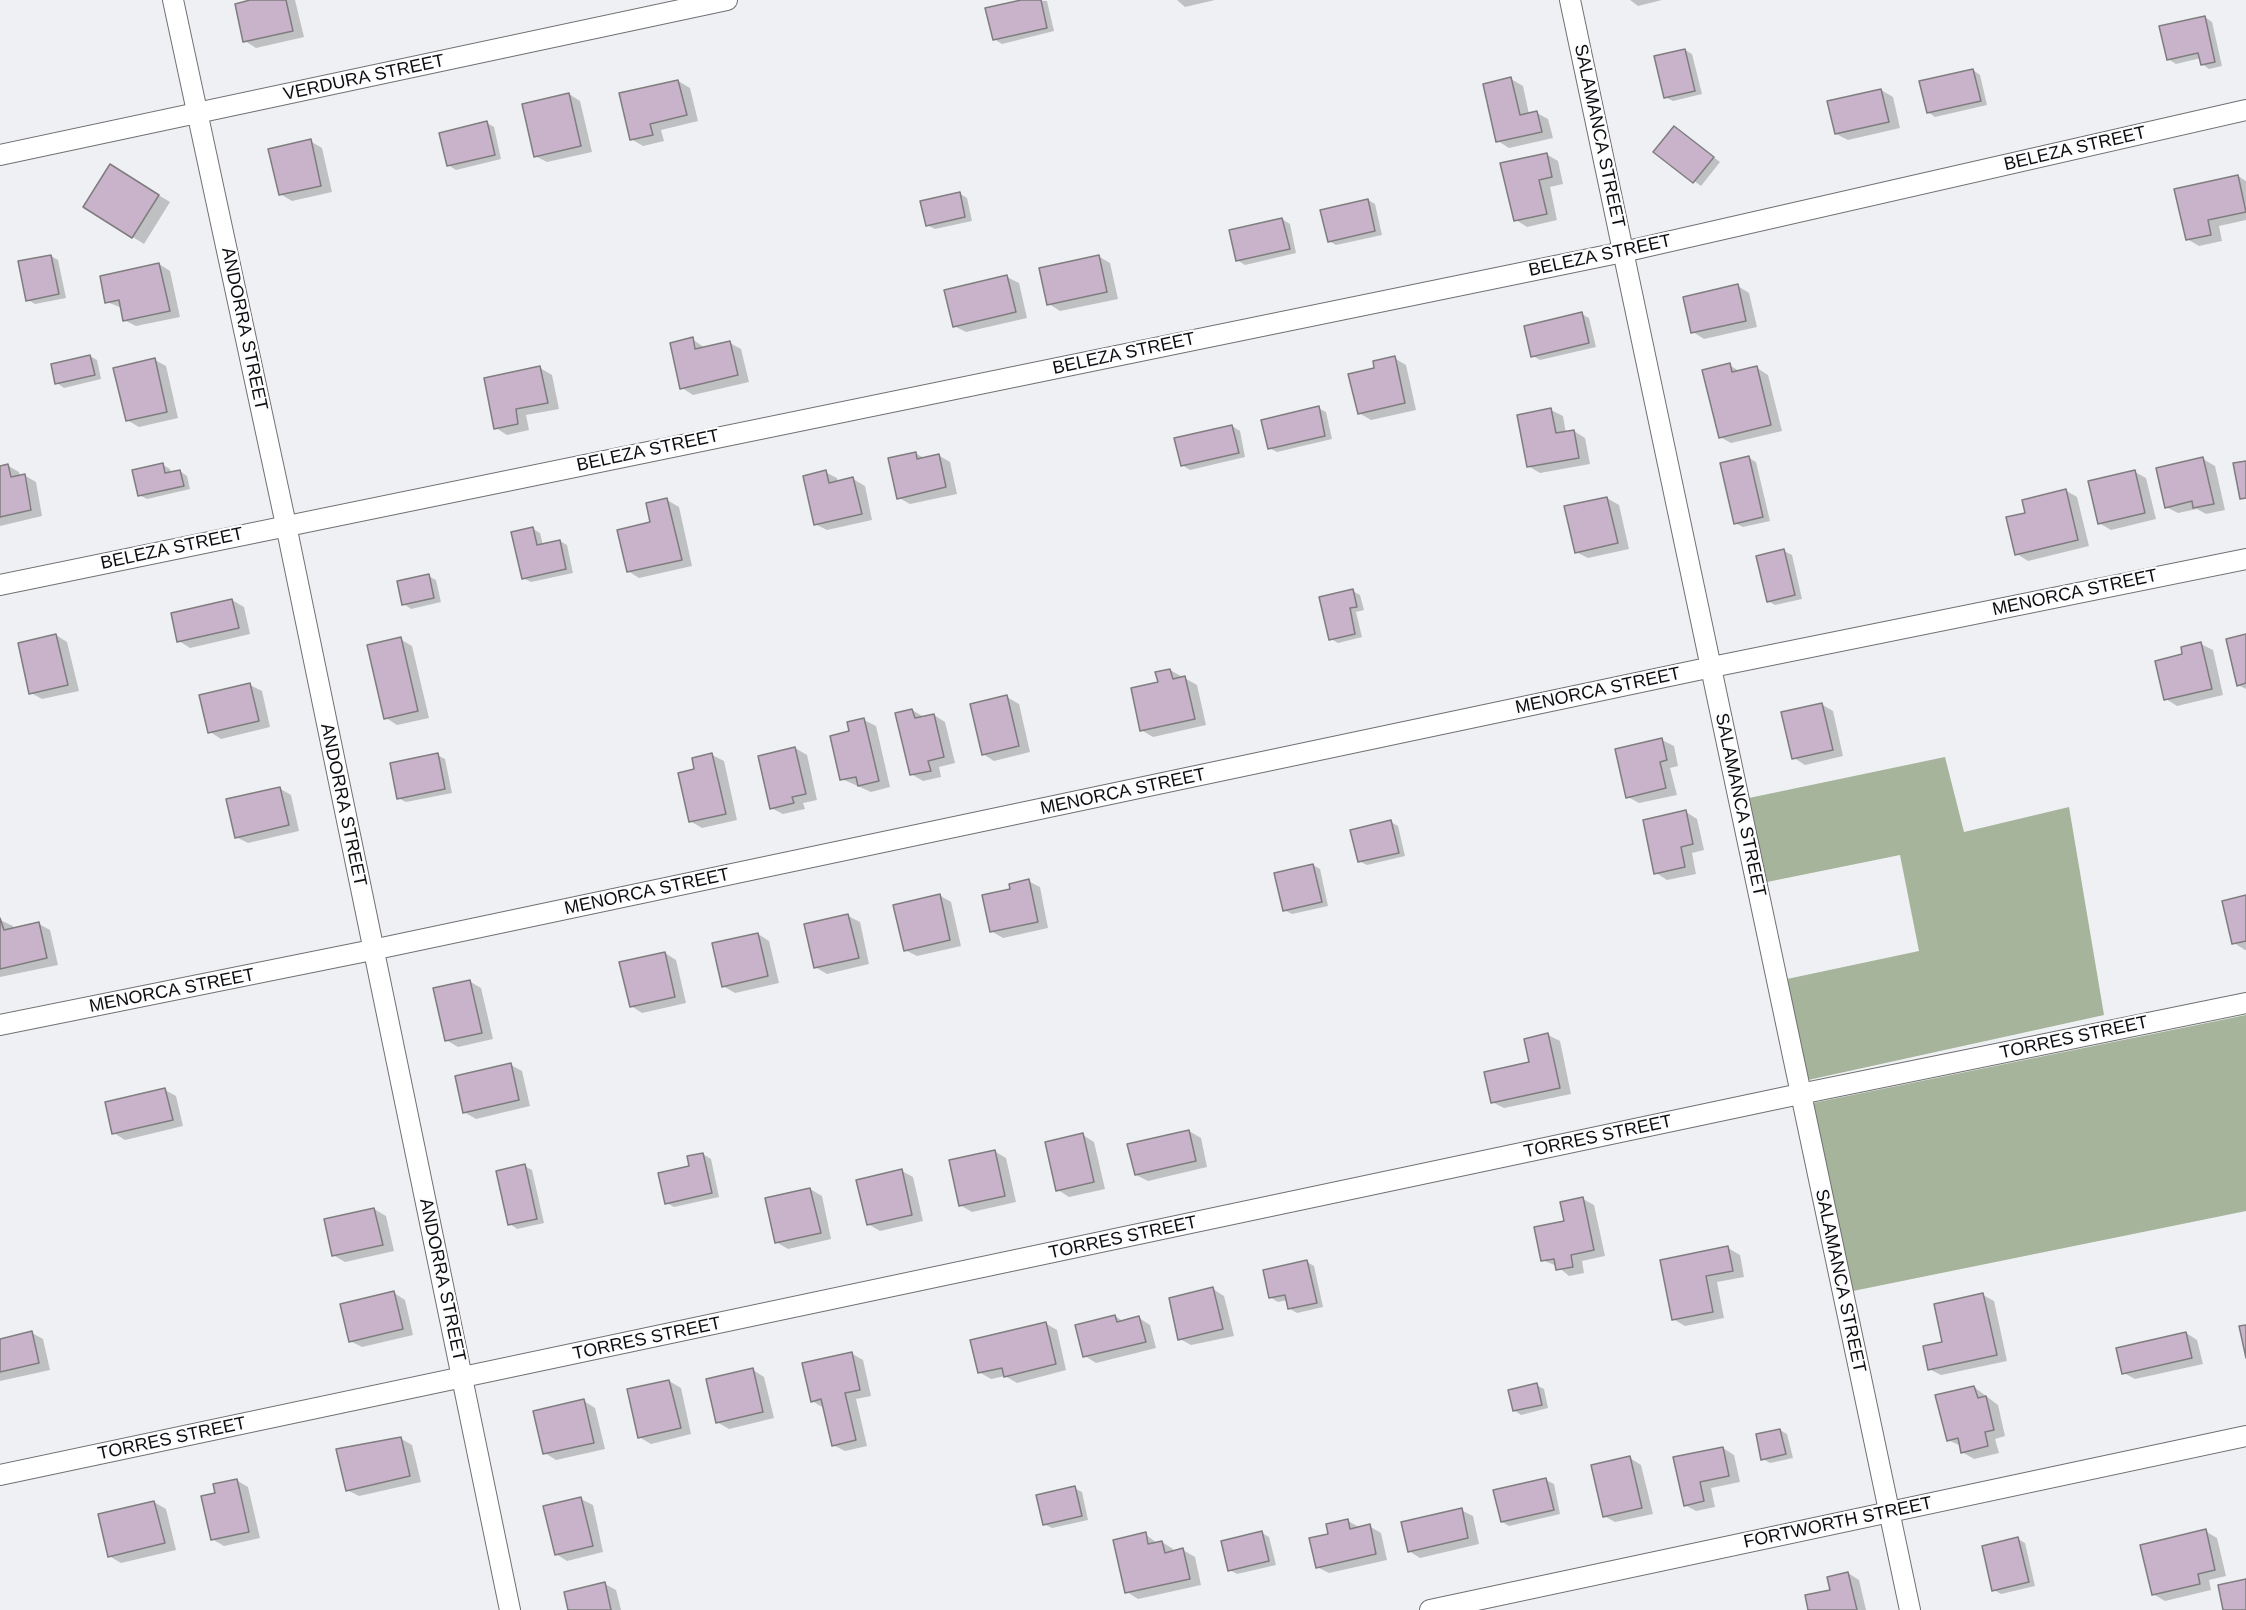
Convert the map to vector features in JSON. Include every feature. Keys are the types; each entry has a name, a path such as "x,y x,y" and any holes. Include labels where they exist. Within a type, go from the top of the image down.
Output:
{"street":[{"name":"ANDORRA STREET","path":"173,0 286,525 510,1610"},
{"name":"VERDURA STREET","path":"0,154 727,0"},
{"name":"SALAMANCA STREET","path":"1570,0 1910,1610"},
{"name":"BELEZA STREET","path":"0,585 1623,252 2246,111"},
{"name":"MENORCA STREET","path":"0,1025 372,950 1712,667 2246,559"},
{"name":"TORRES STREET","path":"0,1475 1800,1094 2246,1003"},
{"name":"FORTWORTH STREET","path":"1430,1610 2246,1436"}],"green space":[{"path":"1945,757 1964,832 2069,807 2104,1015 1808,1080 1787,979 1919,951 1900,855 1767,882 1749,798"},
{"path":"2246,1015 2246,1211 1853,1291 1813,1103"}],"building":[{"path":"250,0 286,0 293,31 243,42 235,4"},
{"path":"1021,0 1041,0 1047,28 993,40 985,8"},
{"path":"2205,16 2215,62 2201,65 2198,53 2167,60 2159,26"},
{"path":"1685,49 1695,91 1664,98 1654,56"},
{"path":"1973,69 1981,101 1927,113 1919,81"},
{"path":"1511,77 1520,115 1537,111 1542,132 1496,142 1483,84"},
{"path":"678,80 687,115 650,124 653,135 630,140 619,93"},
{"path":"1881,89 1889,122 1835,134 1827,101"},
{"path":"569,93 581,146 534,157 522,104"},
{"path":"487,121 495,155 447,166 439,133"},
{"path":"1674,126 1714,157 1693,183 1653,152"},
{"path":"311,139 321,186 279,195 268,149"},
{"path":"1547,153 1552,177 1539,180 1547,214 1514,221 1500,163"},
{"path":"110,164 159,195 132,238 83,207"},
{"path":"2238,175 2246,212 2208,220 2211,235 2186,240 2174,189"},
{"path":"960,192 965,217 926,226 920,201"},
{"path":"1368,199 1375,231 1328,242 1320,210"},
{"path":"1282,218 1290,249 1236,261 1229,230"},
{"path":"51,255 59,294 26,301 18,261"},
{"path":"1099,255 1107,292 1047,305 1039,268"},
{"path":"159,263 170,311 123,321 119,300 105,303 100,276"},
{"path":"1007,275 1016,312 953,327 944,290"},
{"path":"1738,284 1746,321 1691,333 1683,297"},
{"path":"1582,312 1589,343 1531,357 1524,326"},
{"path":"693,337 695,349 730,341 738,375 680,389 670,343"},
{"path":"90,355 95,375 55,384 51,364"},
{"path":"1395,356 1405,403 1358,414 1348,374 1374,368 1373,361"},
{"path":"155,358 167,412 126,421 113,368"},
{"path":"1730,363 1732,372 1757,366 1771,425 1719,438 1702,370"},
{"path":"540,366 548,403 516,409 518,424 494,429 484,378"},
{"path":"1319,406 1325,436 1268,449 1261,420"},
{"path":"1551,408 1556,433 1574,430 1579,458 1527,467 1517,415"},
{"path":"1232,425 1239,453 1181,466 1174,438"},
{"path":"916,452 917,459 939,454 946,487 897,499 888,458"},
{"path":"1749,456 1763,517 1734,524 1720,463"},
{"path":"2203,457 2214,504 2193,508 2192,501 2165,508 2156,468"},
{"path":"2246,461 2246,498 2240,499 2233,463"},
{"path":"163,463 165,473 180,470 184,486 138,496 132,470"},
{"path":"8,464 11,477 25,474 31,510 0,517 0,466"},
{"path":"826,470 829,483 853,477 862,514 814,525 803,476"},
{"path":"2135,470 2145,513 2098,524 2088,481"},
{"path":"2066,489 2078,540 2015,555 2006,517 2025,513 2022,500"},
{"path":"1607,497 1618,543 1575,553 1564,506"},
{"path":"667,498 682,560 627,572 617,530 650,522 646,503"},
{"path":"533,527 537,545 560,540 566,569 522,579 511,532"},
{"path":"1784,549 1795,595 1767,602 1756,556"},
{"path":"429,574 434,598 402,605 397,581"},
{"path":"1353,589 1357,607 1350,608 1355,634 1329,640 1319,597"},
{"path":"232,599 239,628 177,642 171,613"},
{"path":"56,634 68,685 29,694 18,643"},
{"path":"2246,634 2246,683 2237,686 2226,639"},
{"path":"401,637 418,711 384,719 367,645"},
{"path":"2201,642 2212,689 2164,700 2155,661 2182,654 2181,647"},
{"path":"1170,669 1173,679 1185,676 1195,719 1140,731 1131,688 1158,682 1155,672"},
{"path":"250,683 259,721 208,733 199,695"},
{"path":"1007,695 1019,746 982,755 970,704"},
{"path":"1822,703 1833,750 1792,759 1781,712"},
{"path":"912,709 915,718 934,714 944,757 928,761 931,771 910,775 895,713"},
{"path":"864,718 879,781 858,786 856,777 840,780 830,736 849,731 847,722"},
{"path":"1662,738 1667,760 1660,762 1666,788 1626,798 1615,749"},
{"path":"795,747 806,794 792,797 794,803 770,809 758,756"},
{"path":"438,753 445,789 397,799 390,763"},
{"path":"712,753 726,814 689,822 678,773 694,769 692,758"},
{"path":"280,787 289,825 235,838 226,799"},
{"path":"1686,810 1693,844 1681,847 1685,867 1654,874 1643,820"},
{"path":"1391,820 1399,853 1358,862 1350,830"},
{"path":"1313,864 1322,902 1283,911 1274,873"},
{"path":"1029,879 1038,922 990,932 982,895 1010,889 1009,884"},
{"path":"940,894 950,940 904,951 893,905"},
{"path":"2246,895 2246,941 2232,944 2222,901"},
{"path":"848,914 859,958 814,968 804,924"},
{"path":"0,918 4,930 39,922 47,958 0,969"},
{"path":"758,933 768,976 722,987 712,943"},
{"path":"665,952 675,997 630,1007 619,962"},
{"path":"470,980 482,1033 445,1041 433,988"},
{"path":"1548,1033 1560,1088 1491,1103 1484,1072 1529,1062 1524,1039"},
{"path":"511,1063 519,1100 463,1113 455,1076"},
{"path":"165,1088 173,1120 112,1134 105,1102"},
{"path":"1189,1130 1196,1161 1135,1175 1127,1144"},
{"path":"1083,1133 1094,1182 1056,1191 1045,1142"},
{"path":"995,1150 1005,1196 959,1206 949,1160"},
{"path":"703,1153 712,1193 665,1204 658,1173 689,1166 687,1156"},
{"path":"525,1164 537,1219 508,1225 496,1171"},
{"path":"902,1169 912,1215 867,1225 856,1180"},
{"path":"810,1188 821,1233 775,1243 765,1198"},
{"path":"1583,1197 1594,1250 1571,1255 1573,1267 1556,1270 1554,1259 1541,1261 1534,1227 1564,1221 1560,1202"},
{"path":"374,1208 383,1245 332,1256 324,1219"},
{"path":"1728,1246 1733,1271 1706,1276 1713,1312 1672,1320 1660,1260"},
{"path":"1307,1260 1317,1303 1288,1309 1285,1295 1269,1298 1263,1270"},
{"path":"1213,1287 1223,1329 1178,1340 1169,1298"},
{"path":"394,1291 403,1329 349,1342 340,1304"},
{"path":"1983,1293 1997,1355 1928,1370 1923,1346 1942,1342 1934,1304"},
{"path":"1115,1315 1117,1322 1139,1316 1146,1342 1083,1357 1075,1325"},
{"path":"1046,1322 1056,1364 1004,1377 1002,1368 978,1373 970,1340"},
{"path":"2246,1325 2246,1358 2239,1326"},
{"path":"32,1331 39,1363 0,1372 0,1339"},
{"path":"2186,1332 2192,1358 2122,1374 2116,1348"},
{"path":"852,1352 860,1390 845,1393 856,1440 832,1446 821,1399 811,1402 802,1363"},
{"path":"753,1368 763,1412 716,1423 706,1379"},
{"path":"669,1380 681,1428 638,1438 627,1389"},
{"path":"1537,1383 1542,1405 1513,1411 1508,1390"},
{"path":"1974,1386 1978,1398 1986,1396 1994,1430 1985,1432 1988,1446 1961,1453 1958,1438 1947,1441 1935,1395"},
{"path":"584,1399 594,1443 543,1454 533,1411"},
{"path":"1780,1429 1786,1454 1761,1460 1756,1434"},
{"path":"401,1437 410,1476 346,1491 336,1449"},
{"path":"1723,1447 1729,1476 1700,1482 1704,1501 1684,1506 1673,1457"},
{"path":"1630,1456 1642,1508 1603,1517 1591,1465"},
{"path":"1546,1478 1554,1510 1501,1522 1493,1490"},
{"path":"237,1479 249,1532 211,1540 201,1496 215,1493 213,1484"},
{"path":"1075,1486 1082,1516 1043,1525 1036,1495"},
{"path":"581,1497 593,1546 555,1555 543,1506"},
{"path":"154,1501 165,1543 108,1557 98,1514"},
{"path":"1462,1508 1468,1538 1408,1552 1401,1522"},
{"path":"1348,1519 1350,1529 1370,1524 1376,1554 1316,1568 1309,1538 1328,1534 1326,1524"},
{"path":"2206,1529 2215,1570 2198,1574 2200,1584 2152,1595 2140,1545"},
{"path":"1262,1531 1269,1561 1228,1571 1221,1541"},
{"path":"1146,1532 1148,1544 1162,1541 1165,1553 1183,1548 1190,1579 1125,1593 1113,1540"},
{"path":"2018,1537 2029,1582 1992,1591 1982,1546"},
{"path":"1848,1572 1857,1610 1808,1610 1805,1595 1830,1590 1827,1577"},
{"path":"2246,1579 2246,1610 2223,1610 2218,1585"},
{"path":"605,1582 611,1610 568,1610 564,1592"}]}
